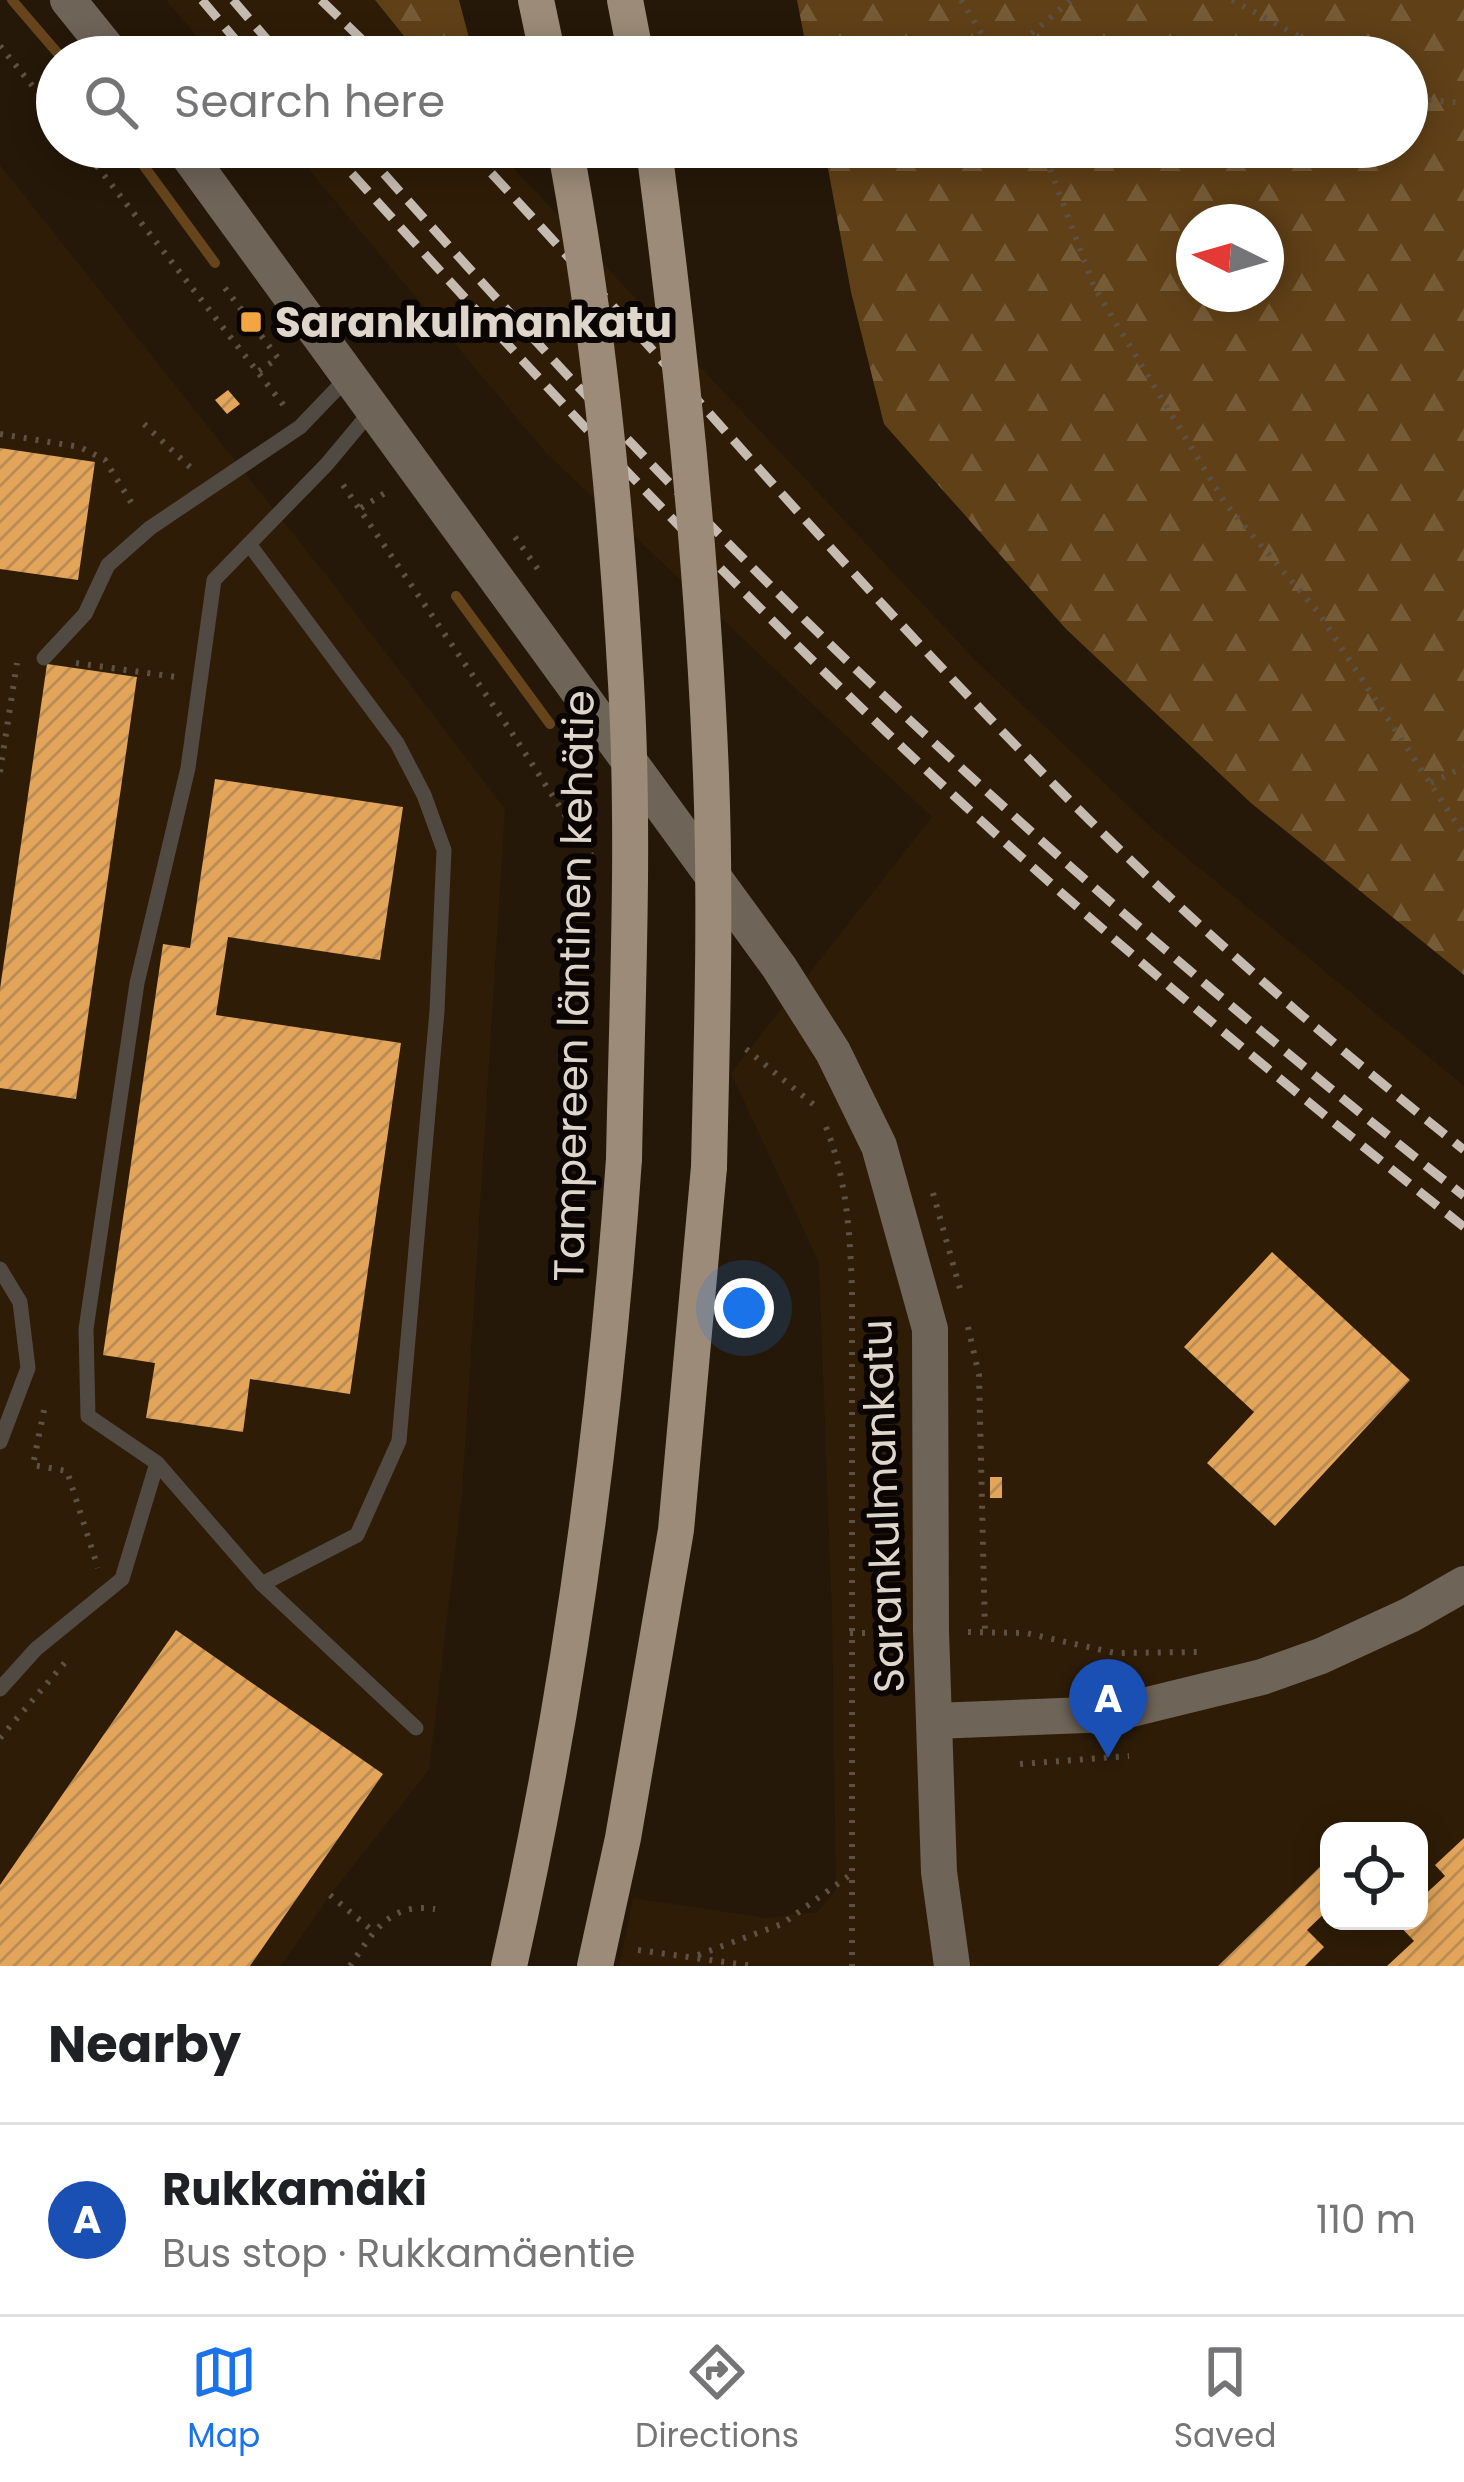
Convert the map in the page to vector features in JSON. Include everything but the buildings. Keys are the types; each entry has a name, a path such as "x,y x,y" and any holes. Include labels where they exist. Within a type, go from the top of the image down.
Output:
{"highway":[{"path":"536,0 544,36"},
{"path":"625,0 632,36"},
{"name":"Tampereen läntinen kehätie","path":"508,1966 538,1835 591,1517 624,1159 630,884 626,684 610,488 569,168"},
{"path":"595,1966 676,1530 709,1167 715,953 703,610 678,329 656,168"}],"main road":[{"path":"68,0 97,36"},
{"name":"Sarankulmankatu","path":"197,168 779,967 833,1052 879,1146 930,1329 939,1872 952,1966"},
{"path":"934,1721 1111,1714 1262,1678 1393,1623 1464,1584"}],"lane":[{"path":"44,658 85,614 108,566 148,530 300,427 347,378"},
{"path":"371,410 327,464 214,580 188,768 137,982 86,1329 88,1416 157,1463 262,1584 416,1728"},
{"path":"249,544 398,743 444,850 437,1011 399,1441 357,1535 262,1584"},
{"path":"0,1270 20,1302 28,1368 0,1442"},
{"path":"0,1690 37,1649 122,1579 157,1463"}],"path":[{"path":"961,0 986,36"},
{"path":"1026,36 1071,0"},
{"path":"1232,0 1298,36"},
{"path":"0,46 36,90"},
{"path":"1428,100 1464,103"},
{"path":"98,168 300,427"},
{"path":"1050,168 1094,287 1225,503 1318,612 1464,835"},
{"path":"225,288 278,358 258,372"},
{"path":"144,424 191,468"},
{"path":"0,434 80,447 105,460 148,530"},
{"path":"327,464 596,864"},
{"path":"0,772 18,654 200,681"},
{"path":"1431,784 1464,767"},
{"path":"744,1047 819,1109 840,1162 850,1232 852,1966"},
{"path":"44,1410 33,1465 67,1472 106,1592"},
{"path":"985,1632 1026,1634 1115,1653 1207,1652"},
{"path":"850,1633 901,1633"},
{"path":"0,1738 73,1654"},
{"path":"1020,1764 1129,1756"},
{"path":"698,1955 782,1924 850,1875"},
{"path":"330,1895 374,1932"},
{"path":"350,1966 388,1918 413,1905 435,1909"},
{"path":"638,1950 753,1966"}],"shaded area":[{"path":"166,0 375,0 404,36 196,36"},
{"path":"0,165 334,585 505,809 462,1493 429,1770 330,1895 281,1966 0,1966"},
{"path":"308,168 514,168 977,662 1156,832 1464,1086 1464,1966 619,1966 633,1898 767,1918 817,1912 836,1890 819,1263 731,1073 932,817 547,454"}],"green space":[{"path":"375,0 459,0 468,36 404,36"},
{"path":"797,0 1464,0 1464,975 1251,803 1066,629 884,424 851,292 828,168 1428,168 1428,36 804,36"}],"waterway":[{"path":"12,0 43,36"},
{"path":"145,168 215,263"},
{"path":"456,596 550,724"}],"railway":[{"path":"202,0 232,36"},
{"path":"233,0 264,36"},
{"path":"321,0 358,36"},
{"path":"347,168 598,441 879,725 1165,983 1464,1227"},
{"path":"379,168 624,435 900,711 1177,960 1464,1196"},
{"path":"486,168 888,610 1083,814 1242,963 1464,1150"}],"place":[{"name":"Sarankulmankatu","path":"251,322"},
{"name":"Rukkamäki","path":"1108,1758"}]}
